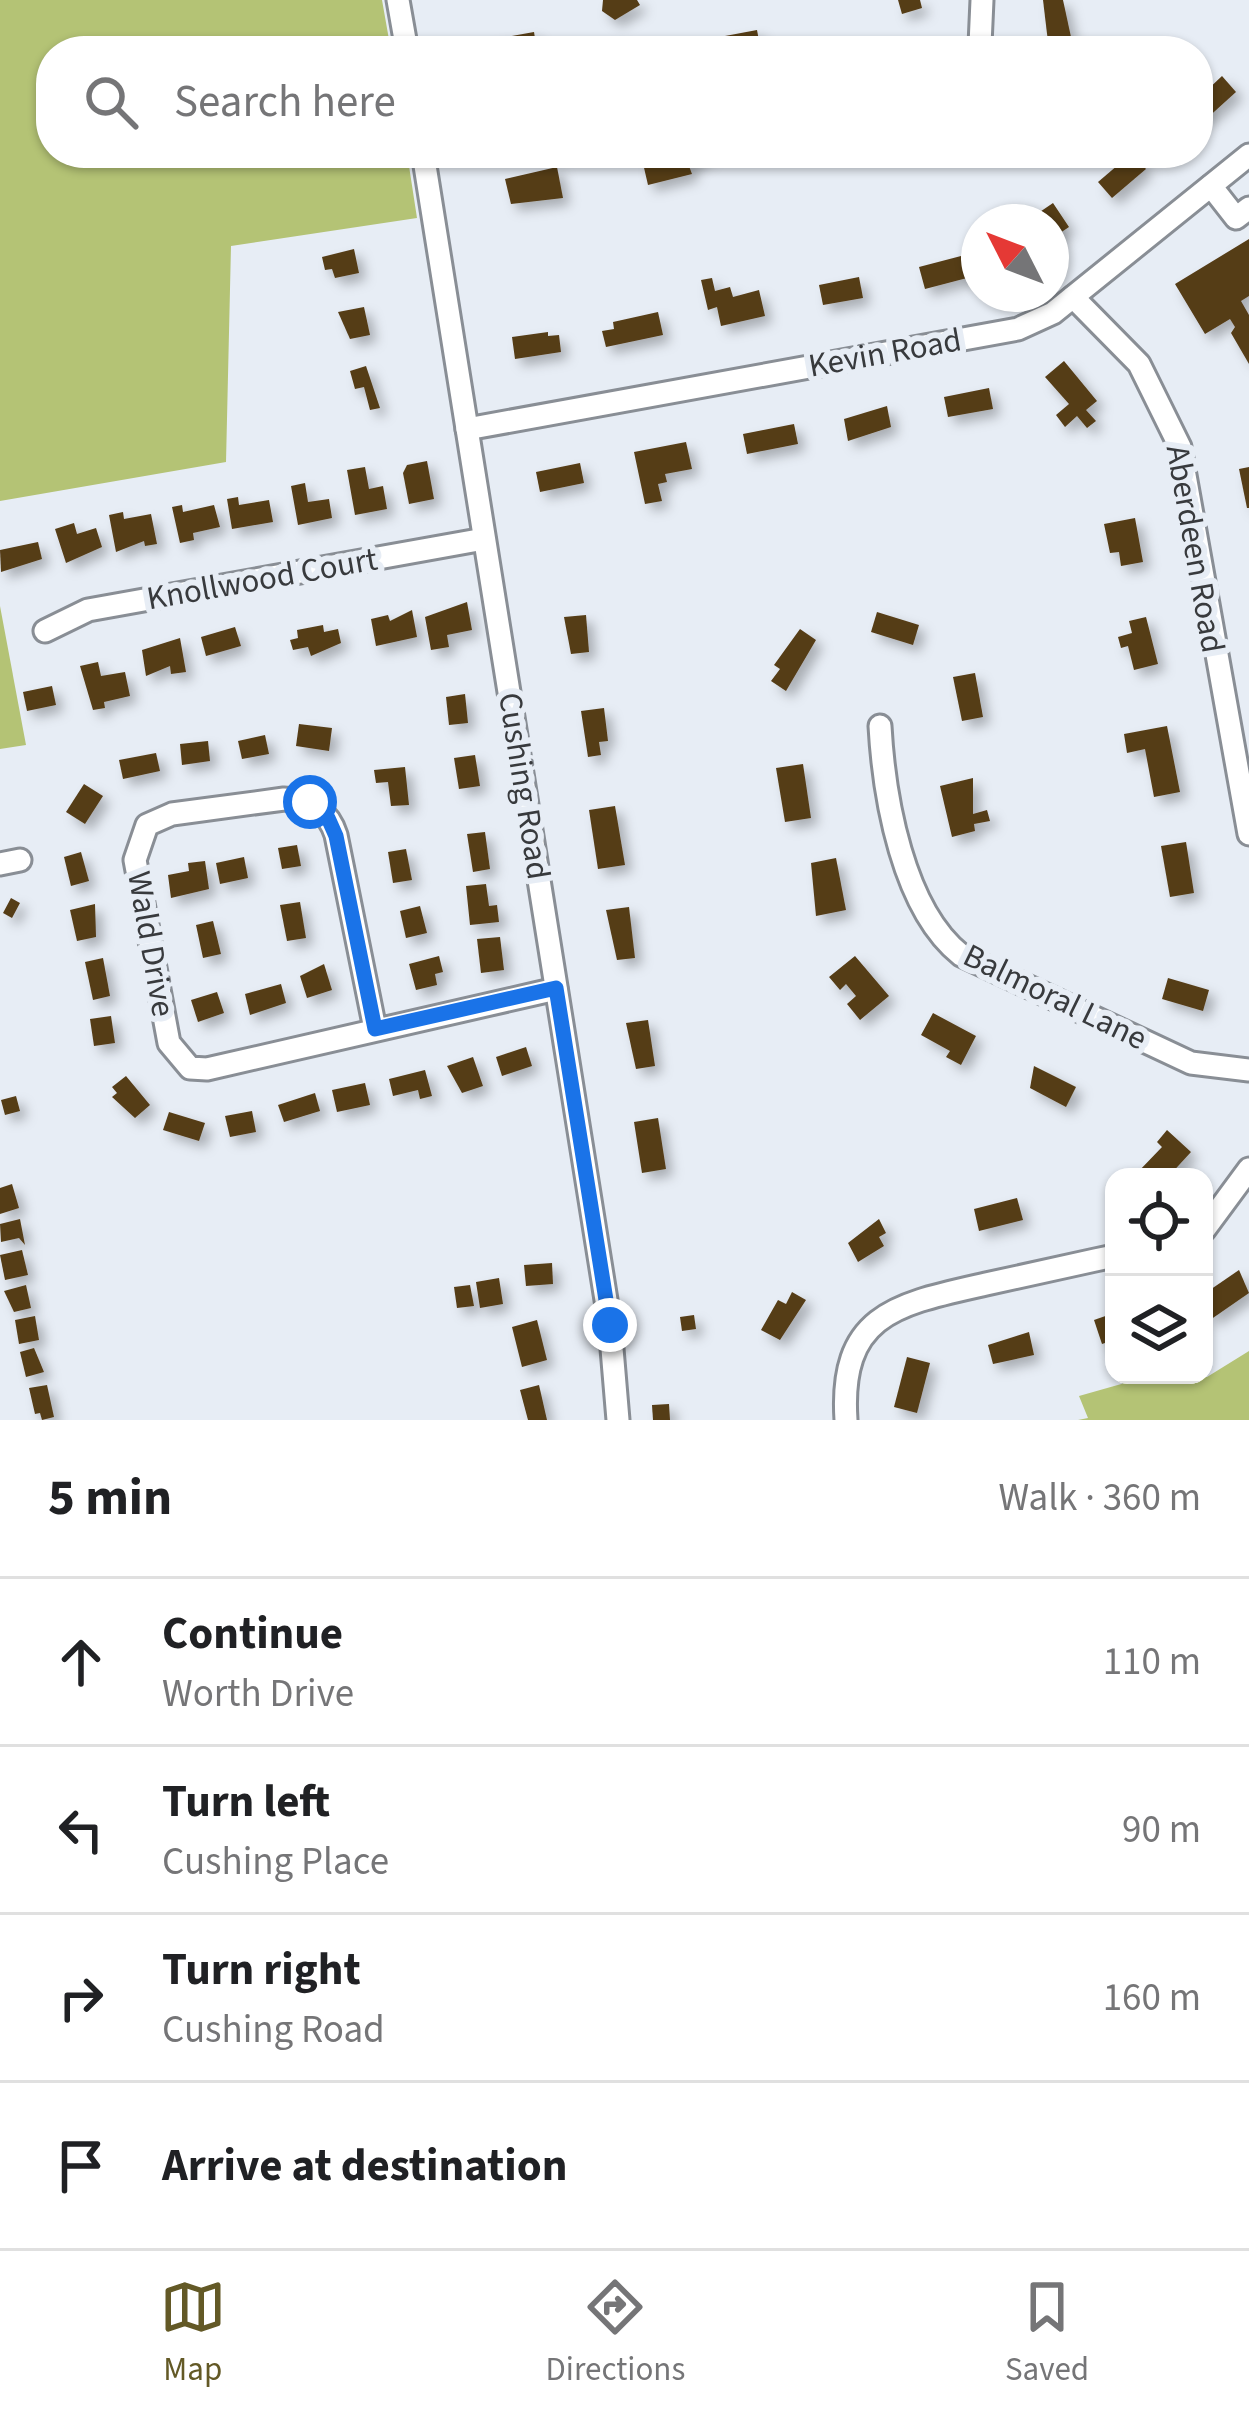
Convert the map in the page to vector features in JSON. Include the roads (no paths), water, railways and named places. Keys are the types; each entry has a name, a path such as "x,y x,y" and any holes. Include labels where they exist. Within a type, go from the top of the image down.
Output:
{"street":[{"path":"398,0 404,36"},
{"path":"980,36 982,0"},
{"name":"Kevin Road","path":"467,428 1018,329 1073,297 1249,155"},
{"name":"Cushing Road","path":"425,168 610,1325 618,1420"},
{"path":"1211,186 1236,218 1249,208"},
{"name":"Aberdeen Road","path":"1073,297 1138,364 1180,447 1244,784 1249,834"},
{"name":"Knollwood Court","path":"45,632 88,610 484,538"},
{"name":"Balmoral Lane","path":"880,726 908,872 921,912 937,936 961,955 1191,1063 1249,1070"},
{"name":"Wald Drive","path":"301,800 322,810 336,836 375,1029 207,1070 190,1068 170,1043 135,860 147,825 172,814 301,800"},
{"path":"375,1029 556,988"},
{"path":"1213,1221 1249,1169"},
{"path":"846,1420 850,1358 865,1332 887,1312 924,1298 1105,1258"}]}
